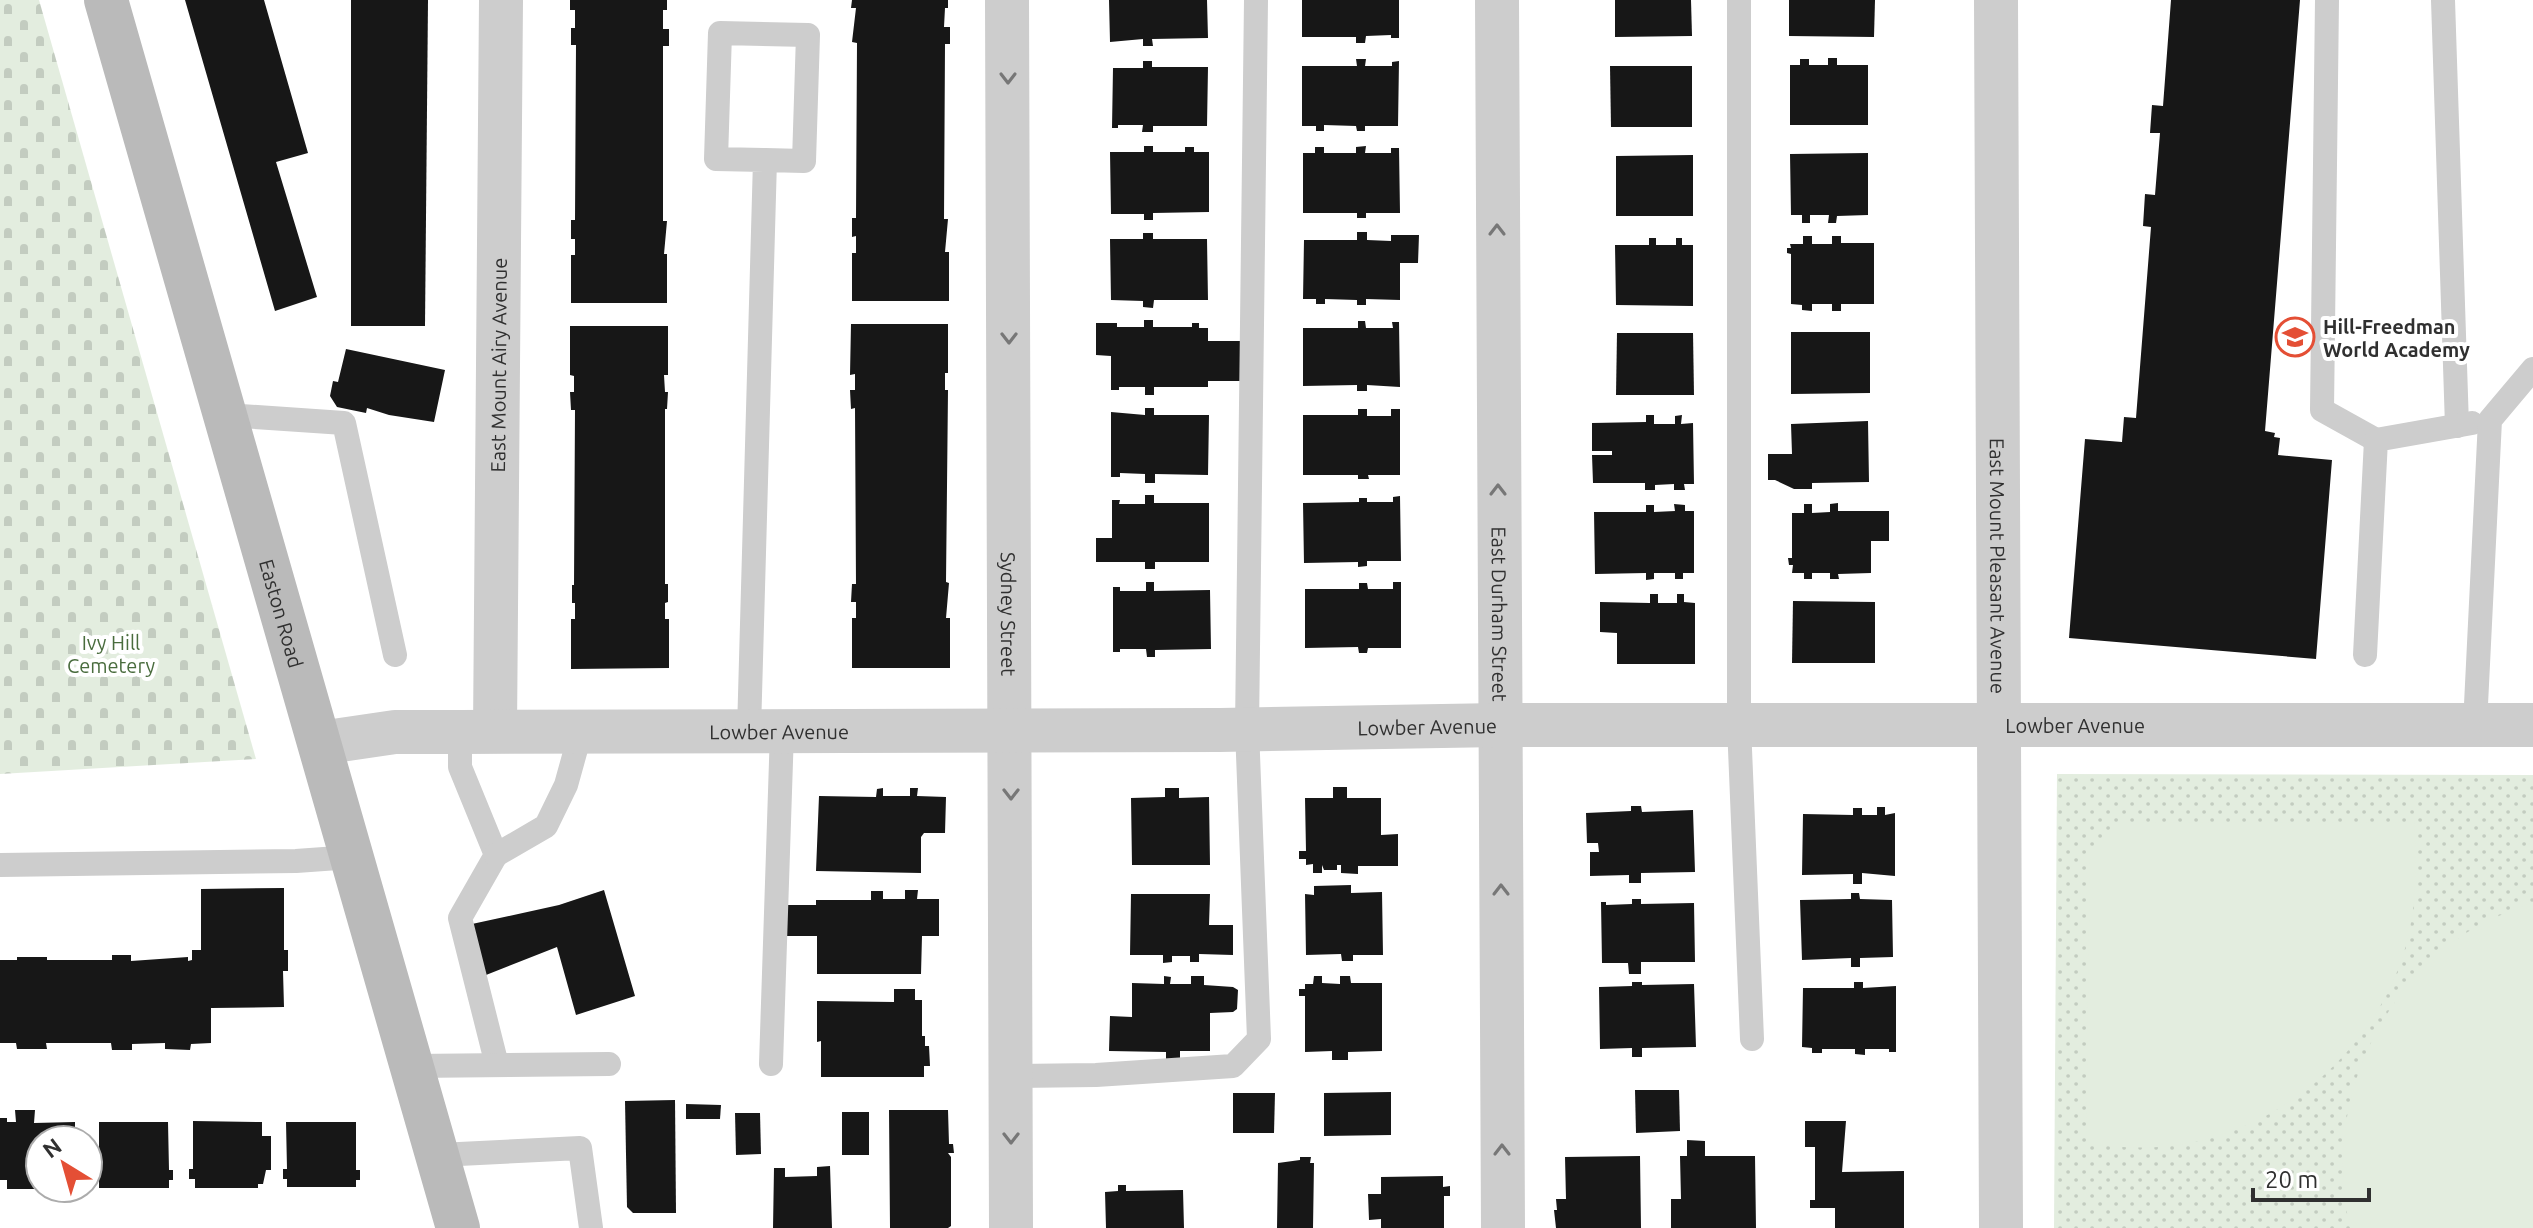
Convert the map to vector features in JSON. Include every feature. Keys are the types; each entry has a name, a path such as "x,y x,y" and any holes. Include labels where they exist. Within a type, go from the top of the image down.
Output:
{"main road":[{"name":"Easton Road","path":"106,0 458,1228"}],"street":[{"name":"East Mount Airy Avenue","path":"478,732 501,0"},
{"name":"Sydney Street","path":"1007,0 1011,1228"},
{"name":"East Durham Street","path":"1497,0 1503,1228"},
{"name":"East Mount Pleasant Avenue","path":"1996,0 2001,1228"},
{"name":"Lowber Avenue","path":"320,743 395,732 1247,729 1499,725 2533,725"}],"lane":[{"path":"1011,1076 1096,1075 1233,1066 1259,1039 1247,729 1256,0"},
{"path":"1739,0 1739,725 1752,1039"},
{"path":"2327,0 2322,410 2376,440 2490,420"},
{"path":"2443,0 2457,426"},
{"path":"720,33 808,35 804,161 765,160 716,159 720,33"},
{"path":"765,160 765,731 771,1064"},
{"path":"2475,725 2490,420 2533,369"},
{"path":"226,415 344,423 395,655"},
{"path":"2365,655 2376,440"},
{"path":"497,1065 460,918 496,855 546,826 566,785 581,731"},
{"path":"478,732 460,767 496,855"},
{"path":"0,865 296,861 352,857"},
{"path":"412,1066 609,1064"},
{"path":"439,1155 580,1148 591,1228"}],"green space":[{"name":"Ivy Hill Cemetery","path":"0,0 39,0 256,759 0,774"},
{"path":"2057,774 2533,775 2533,1228 2054,1228"},
{"path":"2414,822 2415,894 2408,937 2396,974 2379,1008 2357,1040 2330,1069 2300,1094 2267,1115 2232,1131 2168,1146 2086,1144 2090,856 2123,823"},
{"path":"2533,902 2533,1228 2350,1228 2344,1186 2344,1144 2350,1102 2362,1062 2380,1025 2404,990 2432,959 2474,928"}],"building":[{"path":"185,0 264,0 308,153 276,162 317,297 275,311"},
{"path":"351,0 428,0 425,326 351,326"},
{"path":"570,0 667,0 667,10 663,10 663,29 669,29 669,46 663,46 663,221 667,221 664,254 667,254 667,303 571,303 571,255 575,255 571,220 575,220 576,45 571,45 575,10 570,10"},
{"path":"852,0 948,0 944,27 950,27 950,44 945,44 944,219 948,219 945,252 949,252 949,301 852,301 852,253 856,253 852,218 856,218 857,43 852,42 856,8 851,8"},
{"path":"1109,0 1207,0 1208,38 1152,39 1153,46 1143,46 1143,39 1110,42"},
{"path":"1302,0 1399,0 1399,38 1391,38 1391,35 1366,36 1365,43 1356,43 1356,37 1302,37"},
{"path":"1615,0 1691,0 1692,36 1615,37"},
{"path":"1789,0 1875,0 1874,37 1789,36"},
{"path":"2171,0 2300,0 2265,431 2275,433 2274,437 2280,438 2278,455 2332,460 2316,659 2069,638 2085,439 2122,442 2124,417 2136,418 2151,227 2143,226 2145,194 2155,195 2160,133 2150,133 2152,105 2163,106"},
{"path":"1828,58 1837,58 1837,65 1868,65 1868,125 1790,125 1790,65 1800,65 1800,59 1809,59 1809,65 1828,65"},
{"path":"1356,59 1366,59 1365,66 1392,66 1392,62 1399,61 1398,126 1365,126 1365,131 1357,131 1356,126 1324,125 1324,131 1316,131 1316,126 1302,126 1302,66 1357,66"},
{"path":"1143,61 1152,61 1152,67 1208,67 1207,126 1153,126 1153,132 1142,132 1143,125 1118,125 1118,128 1112,128 1113,68 1143,68"},
{"path":"1610,66 1692,66 1692,127 1611,127"},
{"path":"1144,146 1153,146 1153,152 1185,152 1185,147 1194,147 1194,152 1209,152 1209,212 1153,213 1153,220 1144,220 1144,214 1111,214 1110,152 1144,152"},
{"path":"1366,146 1365,153 1391,153 1391,148 1399,148 1400,213 1366,213 1366,218 1357,218 1357,213 1303,213 1303,153 1315,153 1315,147 1324,147 1324,153 1356,153 1356,147"},
{"path":"1868,153 1868,215 1837,216 1836,223 1828,223 1829,215 1810,215 1810,223 1802,223 1802,215 1791,215 1790,154"},
{"path":"1693,155 1693,216 1616,216 1616,156"},
{"path":"1357,232 1367,232 1367,240 1391,241 1391,235 1419,235 1418,263 1400,263 1400,300 1366,299 1366,305 1357,305 1357,300 1325,299 1325,304 1316,304 1316,299 1303,299 1304,240 1357,240"},
{"path":"1143,233 1153,233 1153,239 1207,239 1208,300 1154,300 1153,308 1143,307 1143,301 1111,300 1110,239 1143,239"},
{"path":"1803,236 1812,236 1812,244 1832,244 1832,236 1841,236 1841,243 1874,243 1874,304 1841,304 1841,311 1832,311 1832,304 1812,304 1812,311 1802,310 1802,305 1791,304 1791,254 1787,253 1787,248 1791,248 1790,244 1803,244"},
{"path":"1649,238 1656,238 1656,245 1676,245 1676,238 1682,238 1682,245 1693,245 1693,306 1616,305 1615,245 1649,245"},
{"path":"1144,320 1153,320 1153,327 1192,327 1192,323 1199,323 1199,328 1208,328 1208,341 1242,341 1243,381 1208,381 1208,387 1154,387 1154,395 1145,395 1145,387 1111,390 1111,356 1096,355 1096,323 1144,327"},
{"path":"1358,321 1365,321 1366,328 1393,328 1392,322 1399,322 1400,387 1367,385 1367,391 1357,391 1357,385 1303,386 1303,328 1358,328"},
{"path":"851,324 948,324 945,390 948,390 946,582 949,583 946,618 950,618 950,668 852,668 852,618 856,618 856,602 851,602 852,584 856,584 855,408 851,409 850,390 855,390 855,374 850,375"},
{"path":"570,326 668,326 668,375 664,375 665,392 668,392 665,409 665,584 668,584 668,602 665,603 665,619 669,619 669,668 571,669 571,619 575,619 572,585 575,410 571,410 570,392 574,392 574,376 570,375"},
{"path":"1791,332 1870,332 1870,393 1791,394"},
{"path":"1617,333 1693,333 1694,395 1616,395"},
{"path":"346,349 445,370 434,422 367,408 366,413 337,407 330,396 333,381 338,382"},
{"path":"1145,408 1154,408 1154,415 1209,415 1208,475 1155,474 1155,483 1145,483 1145,474 1120,473 1120,477 1111,477 1111,412 1145,415"},
{"path":"1358,409 1367,409 1367,416 1391,416 1391,409 1400,409 1400,475 1368,475 1369,479 1358,479 1358,475 1303,475 1303,415 1358,415"},
{"path":"1646,415 1654,415 1654,424 1675,424 1675,416 1682,415 1681,424 1693,423 1694,484 1684,484 1685,490 1674,490 1674,484 1655,485 1655,490 1645,490 1645,483 1593,483 1592,455 1612,455 1612,451 1592,451 1592,423 1646,422"},
{"path":"1868,421 1869,482 1812,483 1812,489 1794,489 1768,480 1768,454 1792,454 1791,424"},
{"path":"1145,495 1154,495 1154,503 1209,503 1209,562 1155,562 1155,569 1145,569 1145,562 1096,562 1096,538 1112,538 1112,500 1120,500 1119,504 1145,504"},
{"path":"1400,496 1401,561 1367,561 1367,566 1358,567 1358,562 1304,563 1303,503 1359,502 1359,498 1367,498 1367,502 1393,502 1393,497"},
{"path":"1838,503 1838,511 1889,511 1889,541 1871,541 1871,573 1838,574 1839,579 1830,579 1830,573 1812,573 1812,579 1804,579 1804,573 1792,573 1793,565 1789,565 1788,558 1792,558 1792,513 1804,513 1804,504 1812,504 1812,513 1830,512 1830,504"},
{"path":"1674,504 1685,505 1685,511 1694,511 1694,573 1683,573 1683,579 1675,579 1675,573 1654,573 1654,579 1646,580 1646,573 1595,574 1594,512 1646,512 1646,505 1654,505 1654,512 1675,511"},
{"path":"1146,582 1154,582 1154,591 1210,590 1211,649 1155,650 1155,657 1147,657 1146,649 1113,652 1113,587 1120,587 1120,591 1146,591"},
{"path":"1393,582 1401,582 1401,648 1368,648 1367,653 1359,653 1358,647 1305,648 1305,589 1359,589 1359,583 1367,583 1368,589 1393,589"},
{"path":"1650,594 1658,594 1658,603 1677,603 1677,594 1684,594 1684,602 1695,603 1695,664 1617,664 1617,633 1600,632 1600,602 1650,603"},
{"path":"1793,601 1875,602 1875,663 1792,663"},
{"path":"1333,787 1347,787 1347,798 1381,798 1381,835 1398,834 1398,866 1358,866 1358,874 1341,873 1341,865 1337,865 1337,870 1324,870 1322,865 1322,873 1313,873 1313,864 1306,865 1306,859 1299,859 1299,851 1306,851 1305,798 1333,798"},
{"path":"883,788 883,796 910,796 910,788 918,788 917,796 946,797 945,833 924,833 921,837 921,873 816,871 819,796 876,797 877,789"},
{"path":"1165,788 1179,788 1179,798 1209,797 1210,865 1132,865 1131,798 1165,797"},
{"path":"1631,806 1641,806 1642,812 1693,810 1695,872 1641,873 1641,883 1629,883 1629,875 1590,876 1590,852 1599,852 1598,843 1587,843 1586,813 1631,811"},
{"path":"1877,807 1885,807 1885,815 1895,813 1895,876 1862,873 1862,884 1853,884 1853,874 1802,875 1803,814 1853,815 1853,808 1862,808 1862,815 1877,815"},
{"path":"1351,885 1351,893 1382,892 1383,955 1353,955 1353,961 1342,961 1341,954 1306,955 1305,894 1314,895 1314,886"},
{"path":"284,888 284,950 288,950 288,971 283,971 284,1007 211,1008 211,1043 191,1044 190,1050 165,1049 165,1043 132,1044 132,1050 112,1050 111,1043 46,1043 47,1049 17,1049 16,1043 0,1043 0,960 47,957 47,960 112,960 112,955 131,955 131,961 188,957 188,961 192,960 192,950 201,950 201,889"},
{"path":"604,890 635,996 576,1015 557,947 486,975 472,924 559,905"},
{"path":"905,890 918,890 917,899 939,899 939,936 922,936 921,974 817,974 817,936 786,936 786,905 816,905 816,900 871,900 871,891 883,891 883,899 905,899"},
{"path":"1851,893 1859,893 1860,899 1892,900 1893,957 1860,958 1860,967 1851,967 1851,958 1802,960 1800,900 1851,899"},
{"path":"1131,894 1210,894 1209,925 1233,925 1233,955 1199,954 1199,962 1190,962 1190,956 1172,956 1172,962 1163,963 1163,955 1130,955"},
{"path":"1632,899 1641,899 1641,904 1694,903 1695,962 1641,962 1641,974 1629,974 1628,963 1602,963 1601,902 1606,902 1606,905 1632,904"},
{"path":"1164,976 1171,977 1170,984 1191,984 1191,976 1204,976 1204,985 1238,990 1237,1009 1210,1013 1210,1051 1180,1051 1180,1064 1166,1064 1166,1052 1109,1051 1110,1016 1132,1017 1132,983 1164,984"},
{"path":"1314,976 1322,976 1322,983 1340,984 1340,976 1350,976 1351,983 1382,983 1382,1051 1348,1052 1348,1060 1332,1060 1332,1051 1305,1052 1305,996 1299,996 1299,989 1305,989 1305,984 1313,984"},
{"path":"1632,982 1642,982 1642,985 1694,984 1696,1047 1642,1048 1642,1057 1632,1057 1632,1048 1600,1049 1599,987 1632,986"},
{"path":"1854,982 1863,982 1863,988 1896,986 1896,1052 1865,1049 1865,1055 1855,1054 1855,1049 1822,1049 1822,1053 1812,1053 1812,1048 1802,1047 1803,988 1854,988"},
{"path":"894,989 915,989 915,1000 922,1000 922,1036 925,1036 925,1046 929,1046 930,1066 924,1066 924,1077 821,1077 817,1001 894,1002"},
{"path":"1635,1090 1679,1090 1680,1131 1636,1133"},
{"path":"1391,1092 1391,1135 1324,1136 1324,1093"},
{"path":"1233,1093 1275,1093 1274,1133 1233,1133"},
{"path":"675,1100 676,1213 633,1213 627,1207 625,1101"},
{"path":"686,1104 721,1105 720,1119 686,1119"},
{"path":"15,1110 35,1110 34,1123 75,1124 24,1124 24,1189 7,1189 7,1180 0,1180 0,1118 16,1122"},
{"path":"889,1110 948,1110 949,1144 953,1144 954,1153 948,1153 951,1157 951,1226 948,1228 890,1228"},
{"path":"842,1112 869,1112 869,1155 842,1155"},
{"path":"735,1113 760,1113 761,1154 736,1155"},
{"path":"193,1121 262,1122 262,1136 271,1136 271,1170 266,1170 263,1184 258,1184 258,1188 195,1188 195,1179 189,1179 189,1169 193,1169"},
{"path":"1805,1121 1846,1121 1842,1172 1904,1171 1904,1228 1835,1228 1835,1208 1810,1208 1810,1200 1815,1200 1815,1147 1805,1147"},
{"path":"168,1122 169,1170 173,1170 169,1188 104,1188 104,1124 99,1124"},
{"path":"286,1122 356,1122 356,1170 360,1170 360,1180 356,1180 356,1187 287,1187 287,1179 283,1179 283,1169 287,1169"},
{"path":"1687,1140 1705,1141 1705,1156 1755,1156 1756,1228 1671,1228 1671,1199 1681,1199 1680,1156 1687,1156"},
{"path":"1640,1156 1641,1228 1556,1228 1556,1199 1566,1199 1565,1157"},
{"path":"1300,1157 1311,1157 1310,1163 1314,1163 1313,1228 1277,1228 1278,1163 1300,1160"},
{"path":"830,1166 832,1228 773,1228 774,1168 785,1168 785,1177 817,1176 817,1167"},
{"path":"1443,1176 1443,1187 1450,1186 1450,1196 1444,1196 1444,1228 1381,1228 1381,1219 1369,1220 1368,1194 1381,1194 1381,1177"},
{"path":"1118,1185 1126,1185 1126,1191 1183,1190 1184,1228 1106,1228 1105,1192 1118,1191"}],"place":[{"name":"Hill-Freedman World Academy","path":"2295,337"}]}
